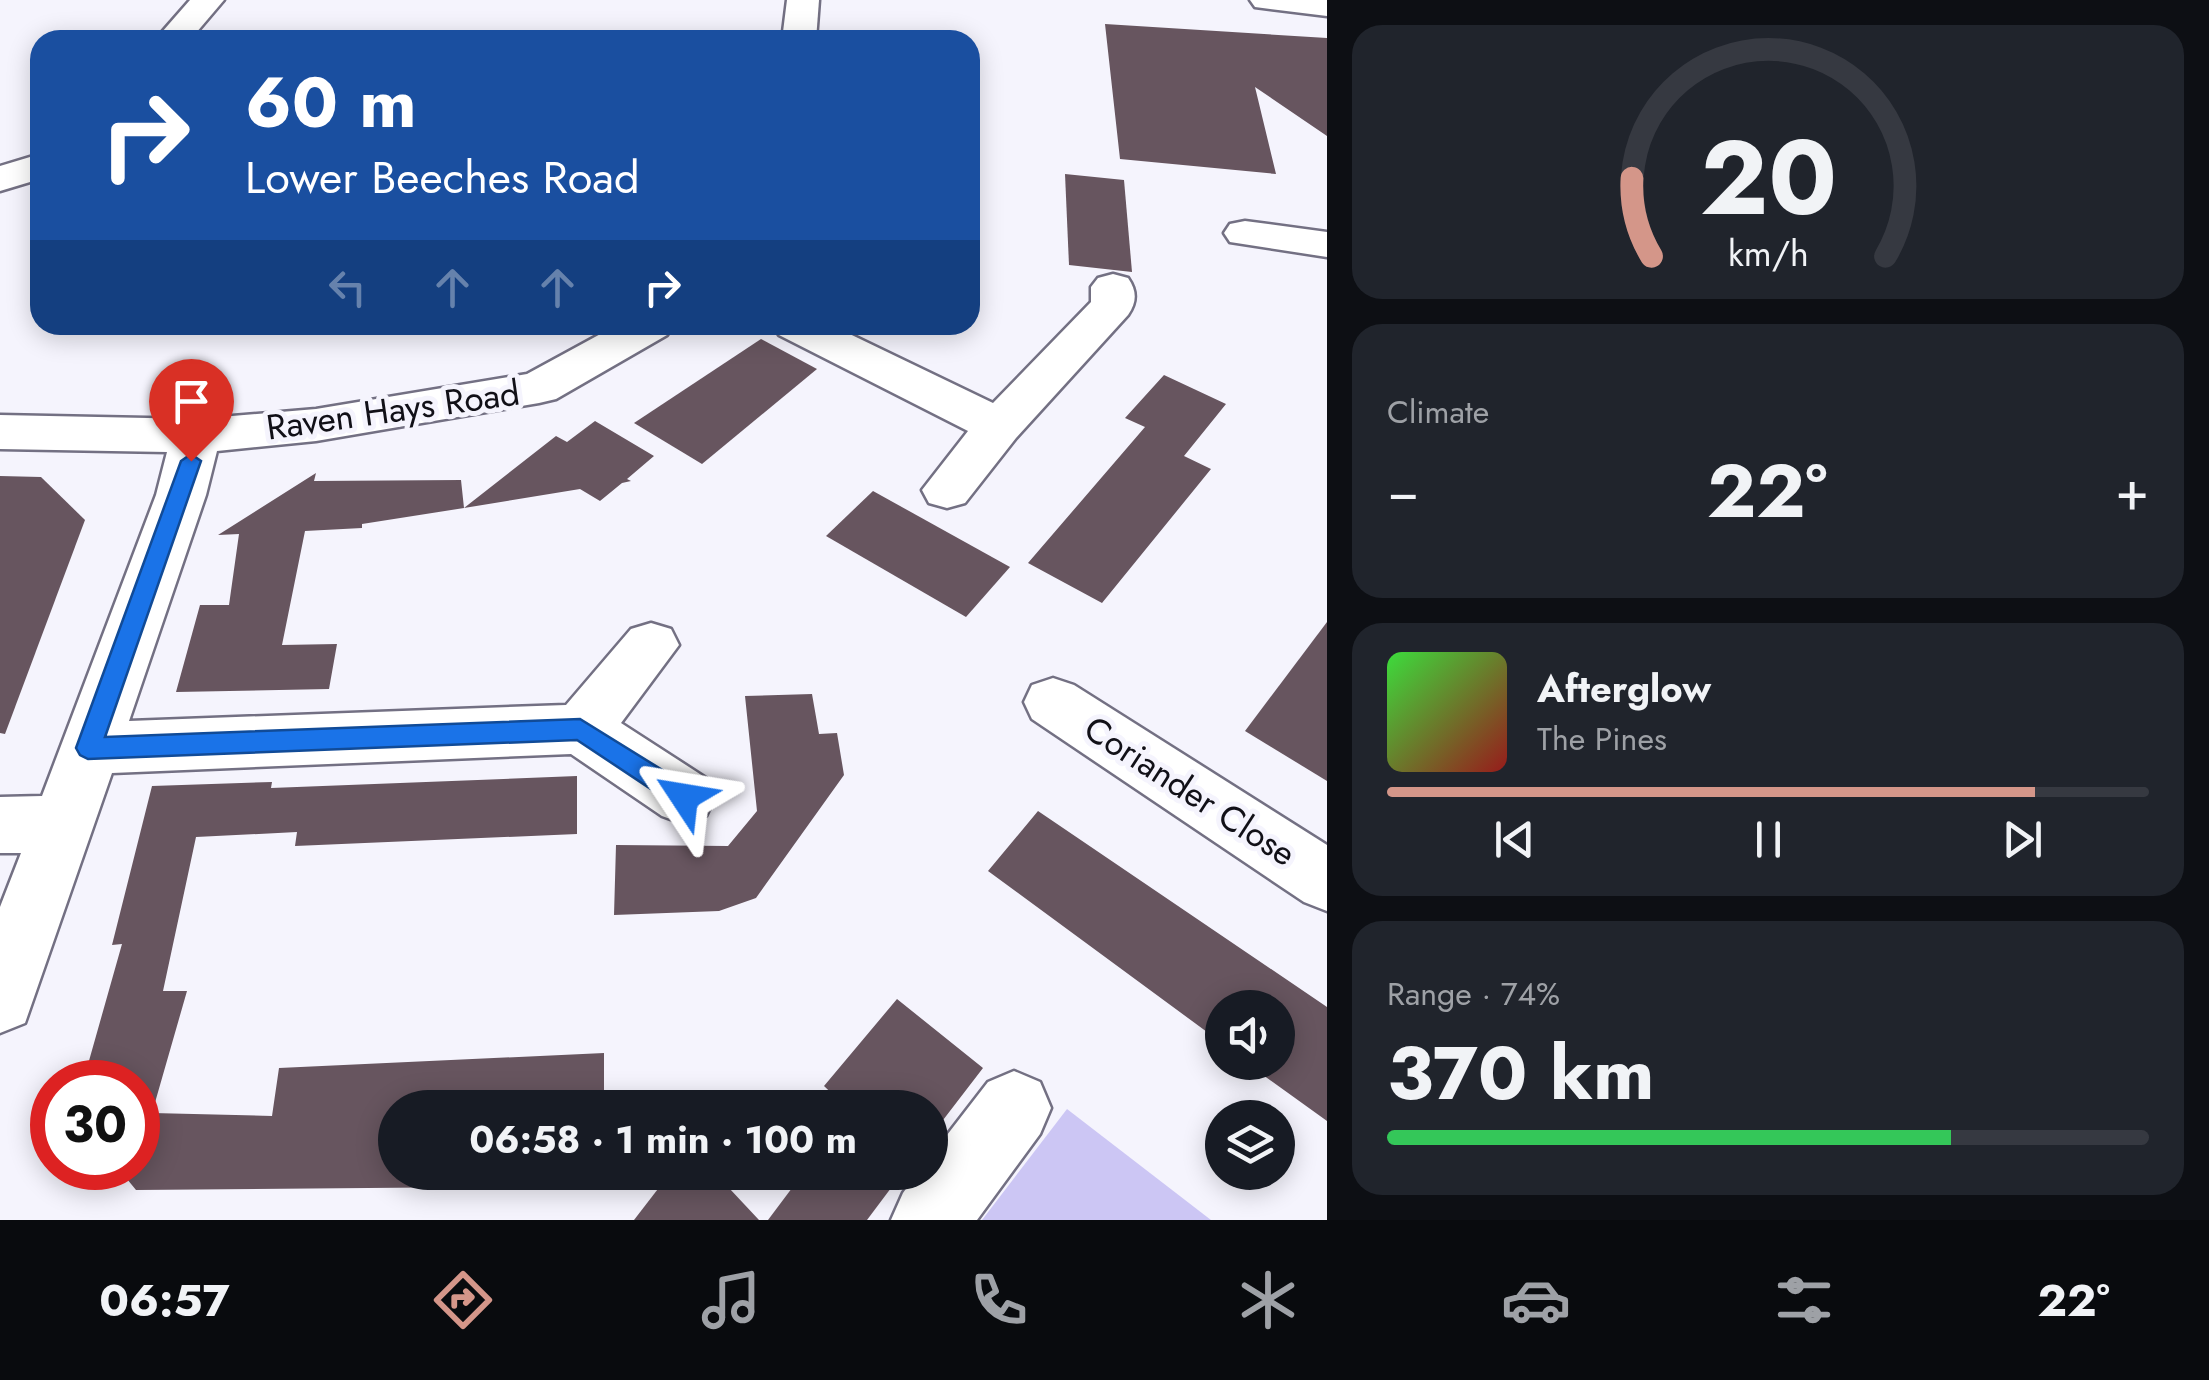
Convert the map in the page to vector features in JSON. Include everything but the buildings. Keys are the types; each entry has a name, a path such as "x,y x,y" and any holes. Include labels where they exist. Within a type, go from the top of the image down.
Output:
{"street":[{"path":"181,30 208,0"},
{"path":"800,30 803,0"},
{"path":"1266,0 1326,6"},
{"path":"0,178 30,169"},
{"path":"1245,233 1326,244"},
{"path":"947,490 999,426 1113,305 1113,286"},
{"name":"Raven Hays Road","path":"0,432 196,436 316,425 538,388 632,335"},
{"path":"815,335 999,426"},
{"path":"0,999 181,495 196,436"},
{"path":"580,729 650,645"},
{"name":"Coriander Close","path":"1053,702 1326,881"},
{"path":"88,748 580,729 684,797"},
{"path":"0,824 62,824"},
{"path":"930,1220 1014,1108"}],"shaded area":[{"path":"1067,1109 1211,1220 982,1220"}],"route":[{"path":"191,461 88,748 580,729 684,797"}]}
